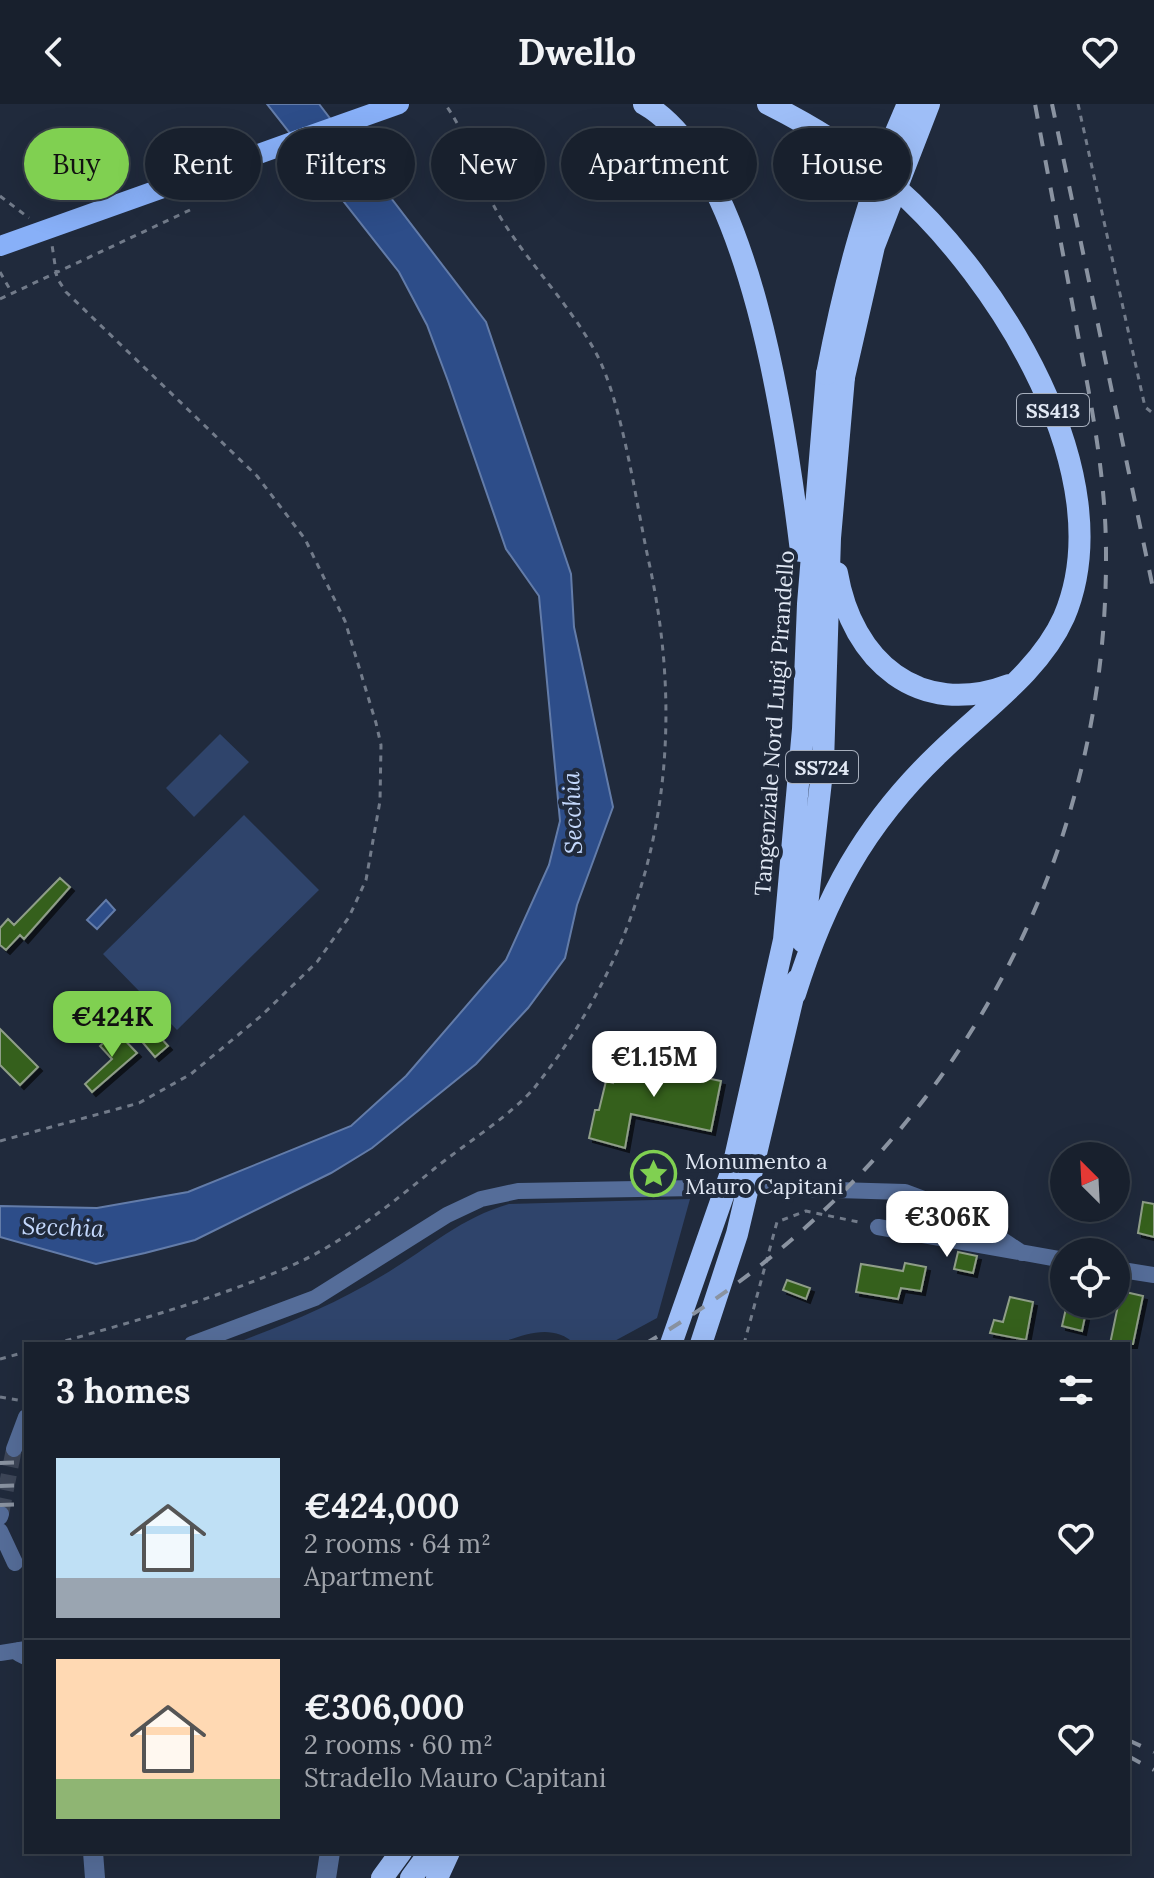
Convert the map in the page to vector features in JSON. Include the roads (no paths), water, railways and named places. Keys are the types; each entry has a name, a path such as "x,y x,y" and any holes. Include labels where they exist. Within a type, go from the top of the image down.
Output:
{"highway":[{"path":"644,104 656,111 697,156 717,187 746,266 797,502 808,604"},
{"name":"SS413","path":"768,104 839,146 894,186 962,257 1017,341 1048,398 1072,464 1078,494 1078,570 1063,618 1040,653 1014,683 937,754 889,808 851,861 815,931 795,994"},
{"name":"Tangenziale Nord Luigi Pirandello","path":"672,1342 733,1167 784,940 803,729 808,604 854,243 883,158 908,104"},
{"name":"Tangenziale Nord Luigi Pirandello","path":"702,1342 737,1234 795,994 823,763 835,376 874,246 929,104"},
{"path":"830,538 839,589 856,634 876,662 904,682 956,697 987,693 1014,683"},
{"path":"382,1878 400,1854"},
{"path":"411,1878 429,1854"},
{"path":"437,1878 448,1854"}],"main road":[{"path":"0,246 399,104"}],"street":[{"path":"197,1342 315,1298 447,1215 481,1199 518,1191 698,1188"},
{"path":"768,1188 905,1192 964,1214 1022,1253"},
{"path":"927,1235 931,1202"},
{"path":"878,1227 1050,1258"},
{"path":"1130,1271 1154,1275"},
{"path":"14,1449 24,1422"},
{"path":"0,1531 14,1565"},
{"path":"93,1854 95,1878"},
{"path":"326,1878 330,1854"}],"water":[{"path":"267,104 319,104 337,128 286,128"},
{"name":"Secchia","path":"342,200 393,200 486,322 571,574 574,627 613,807 577,905 565,958 528,1008 476,1064 372,1148 331,1173 195,1240 96,1264 0,1237 0,1206 97,1208 188,1192 351,1126 406,1076 506,960 549,865 560,821 539,596 506,549 427,325 399,272"},
{"path":"106,900 115,910 97,929 87,920"}],"tunnel":[{"path":"1,1514 14,1449"}],"railway":[{"path":"648,1342 747,1276 838,1197 917,1109 983,1012 1036,906 1075,794 1098,676 1105,526 1093,416 1035,104"},
{"path":"1052,104 1154,593"},
{"path":"0,1463 24,1462"},
{"path":"0,1486 24,1485"},
{"path":"0,1505 24,1504"},
{"path":"1130,1741 1154,1752"},
{"path":"1130,1757 1154,1770"}],"place":[{"name":"Monumento a Mauro Capitani","path":"654,1174"}]}
